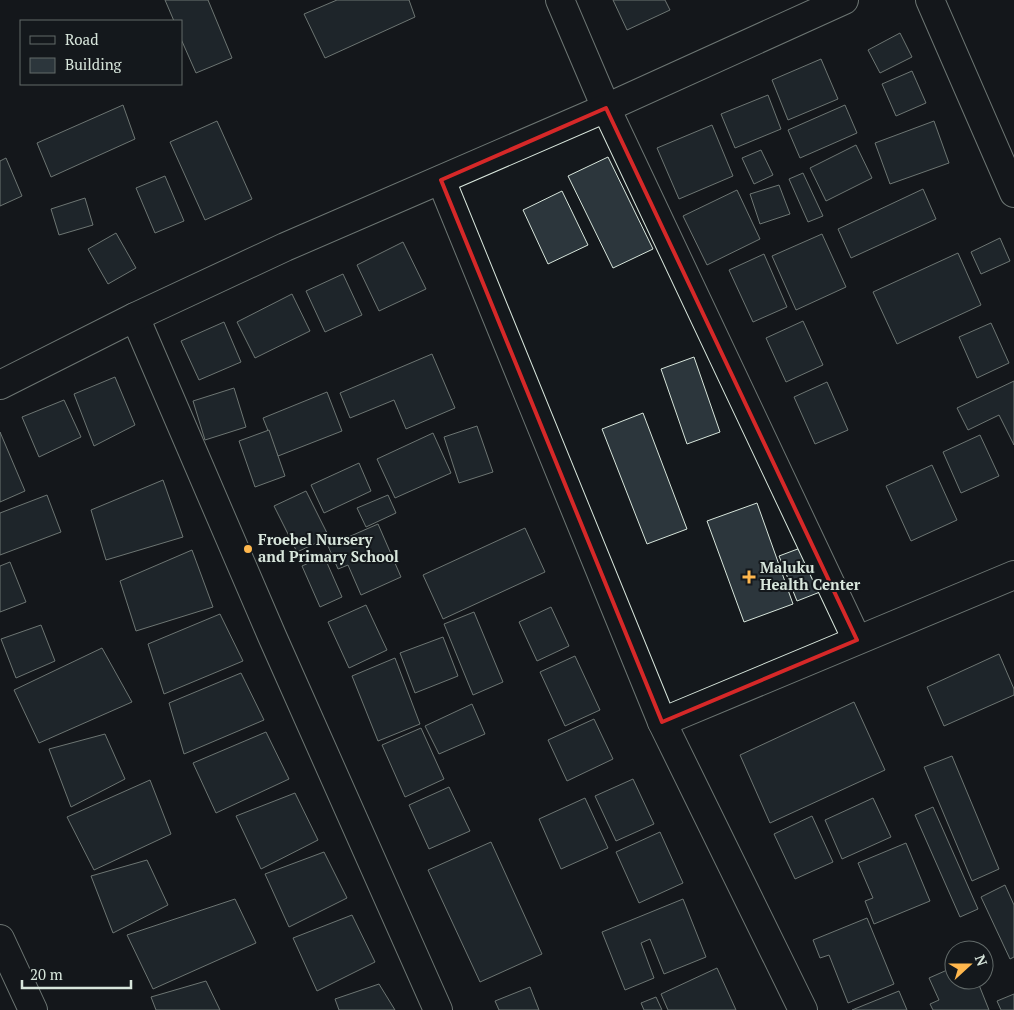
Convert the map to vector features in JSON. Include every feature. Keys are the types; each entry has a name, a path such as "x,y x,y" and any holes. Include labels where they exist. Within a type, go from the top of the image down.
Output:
{"street":[{"path":"560,0 606,108 857,640"},
{"path":"0,385 135,317 285,247 606,108 844,0"},
{"path":"930,0 1012,180"},
{"path":"441,180 662,722 802,1010"},
{"path":"135,317 272,636 438,1010"},
{"path":"662,722 1014,575"},
{"path":"0,938 33,1010"}],"highlighted area":[{"path":"606,108 857,640 662,722 441,180"}],"building":[{"path":"165,0 208,0 232,58 196,73 182,41 182,20 174,20"},
{"path":"337,0 409,0 415,17 325,58 304,14"},
{"path":"613,0 665,0 670,10 627,30"},
{"path":"900,33 912,57 880,73 868,50"},
{"path":"821,59 838,99 788,120 772,80"},
{"path":"912,71 926,103 896,116 882,84"},
{"path":"768,95 781,129 735,148 721,114"},
{"path":"123,105 135,139 51,177 37,143"},
{"path":"845,105 857,133 800,158 788,130"},
{"path":"217,121 252,199 205,220 170,142"},
{"path":"934,121 949,163 890,184 875,143"},
{"path":"712,125 733,176 679,199 657,148"},
{"path":"856,145 872,178 826,201 810,168"},
{"path":"761,150 773,175 754,184 742,158"},
{"path":"608,157 653,249 613,268 568,176"},
{"path":"6,158 22,196 0,206 0,161"},
{"path":"803,173 823,216 808,222 789,179"},
{"path":"165,176 184,221 155,233 136,188"},
{"path":"779,185 790,214 760,224 750,194"},
{"path":"923,189 936,219 851,258 838,229"},
{"path":"737,190 760,239 707,265 683,216"},
{"path":"562,191 588,245 548,264 523,210"},
{"path":"85,198 93,225 59,235 51,209"},
{"path":"116,233 136,268 108,284 88,249"},
{"path":"822,234 846,287 796,310 772,256"},
{"path":"1000,238 1010,261 981,274 971,252"},
{"path":"403,242 426,289 379,311 357,265"},
{"path":"958,253 981,305 897,344 873,292"},
{"path":"764,254 787,307 753,322 729,270"},
{"path":"343,274 362,315 325,332 306,291"},
{"path":"292,294 310,331 255,358 237,322"},
{"path":"803,321 823,365 786,382 766,338"},
{"path":"224,322 241,362 199,380 181,341"},
{"path":"991,323 1009,363 977,378 959,337"},
{"path":"432,354 455,408 406,429 394,400 350,418 340,393"},
{"path":"694,357 720,432 687,444 661,369"},
{"path":"115,377 135,425 94,446 74,394"},
{"path":"1014,381 1014,445 999,415 968,430 957,408"},
{"path":"827,382 848,430 815,444 794,397"},
{"path":"234,388 246,427 205,440 193,401"},
{"path":"327,392 342,431 278,456 263,418"},
{"path":"64,400 81,437 39,457 22,417"},
{"path":"643,413 687,529 647,544 602,429"},
{"path":"477,426 493,472 459,483 444,437"},
{"path":"269,430 285,476 255,487 239,441"},
{"path":"0,432 25,491 0,502"},
{"path":"433,433 451,473 395,498 377,459"},
{"path":"980,435 999,476 961,493 943,452"},
{"path":"359,463 371,491 324,513 311,485"},
{"path":"932,465 957,520 911,541 886,486"},
{"path":"163,480 183,537 106,560 91,510"},
{"path":"306,491 329,537 297,552 274,506"},
{"path":"47,495 61,532 0,555 0,513"},
{"path":"388,495 396,513 366,527 357,508"},
{"path":"757,503 793,604 744,622 707,521"},
{"path":"378,524 401,577 361,595 348,565 338,569 328,546"},
{"path":"525,528 545,572 443,619 423,575"},
{"path":"803,547 820,592 797,601 779,556"},
{"path":"192,550 213,607 136,631 120,581"},
{"path":"324,556 342,597 320,607 302,566"},
{"path":"10,562 26,602 0,612 0,566"},
{"path":"366,605 387,650 349,668 328,622"},
{"path":"551,607 569,646 537,661 519,622"},
{"path":"474,612 503,682 473,695 444,624"},
{"path":"220,614 243,661 164,694 148,644"},
{"path":"41,625 55,661 16,678 1,639"},
{"path":"443,637 458,676 415,693 400,653"},
{"path":"102,648 132,702 39,743 14,690"},
{"path":"999,654 1014,689 1014,695 944,726 927,687"},
{"path":"575,656 600,710 565,726 540,672"},
{"path":"395,658 420,724 378,741 352,676"},
{"path":"241,673 264,720 184,754 169,703"},
{"path":"854,702 885,770 770,823 740,755"},
{"path":"472,704 485,734 439,754 425,726"},
{"path":"594,719 613,759 567,781 548,740"},
{"path":"421,728 444,779 405,797 382,745"},
{"path":"266,732 289,779 216,813 193,763"},
{"path":"105,734 125,779 71,807 49,749"},
{"path":"952,756 999,869 972,881 924,767"},
{"path":"633,779 654,824 616,841 595,796"},
{"path":"150,780 171,834 94,870 67,817"},
{"path":"449,787 470,831 429,849 409,805"},
{"path":"295,793 318,840 261,869 236,816"},
{"path":"585,798 608,848 561,869 539,819"},
{"path":"873,798 891,837 842,859 825,820"},
{"path":"933,807 978,909 960,917 915,815"},
{"path":"812,816 833,862 795,879 774,834"},
{"path":"660,832 683,883 639,903 616,852"},
{"path":"491,842 542,954 480,982 428,870"},
{"path":"906,843 930,901 874,924 865,901 873,898 858,863"},
{"path":"324,852 347,898 289,927 265,874"},
{"path":"147,860 168,905 113,933 91,876"},
{"path":"1005,885 1014,905 1014,957 1010,959 981,897"},
{"path":"235,899 256,943 153,989 127,935"},
{"path":"683,899 706,957 664,974 650,939 641,943 654,978 625,990 602,932"},
{"path":"352,915 375,962 317,991 293,938"},
{"path":"867,918 894,984 848,1003 829,955 820,958 813,940"},
{"path":"717,968 736,1010 668,1010 661,994"},
{"path":"944,971 944,990 981,990 989,1010 933,1010 930,1004 939,1000 929,978"},
{"path":"206,981 220,1010 156,1010 151,997"},
{"path":"379,984 395,1010 339,1010 335,999"},
{"path":"530,987 539,1010 499,1010 495,1001"},
{"path":"899,991 907,1010 852,1010"},
{"path":"1014,994 1014,1010 1001,1010 997,1001"},
{"path":"656,997 662,1010 644,1010 641,1003"}],"place":[{"name":"Froebel Nursery and Primary School","path":"248,549"},
{"name":"Maluku Health Center","path":"749,577"}]}
